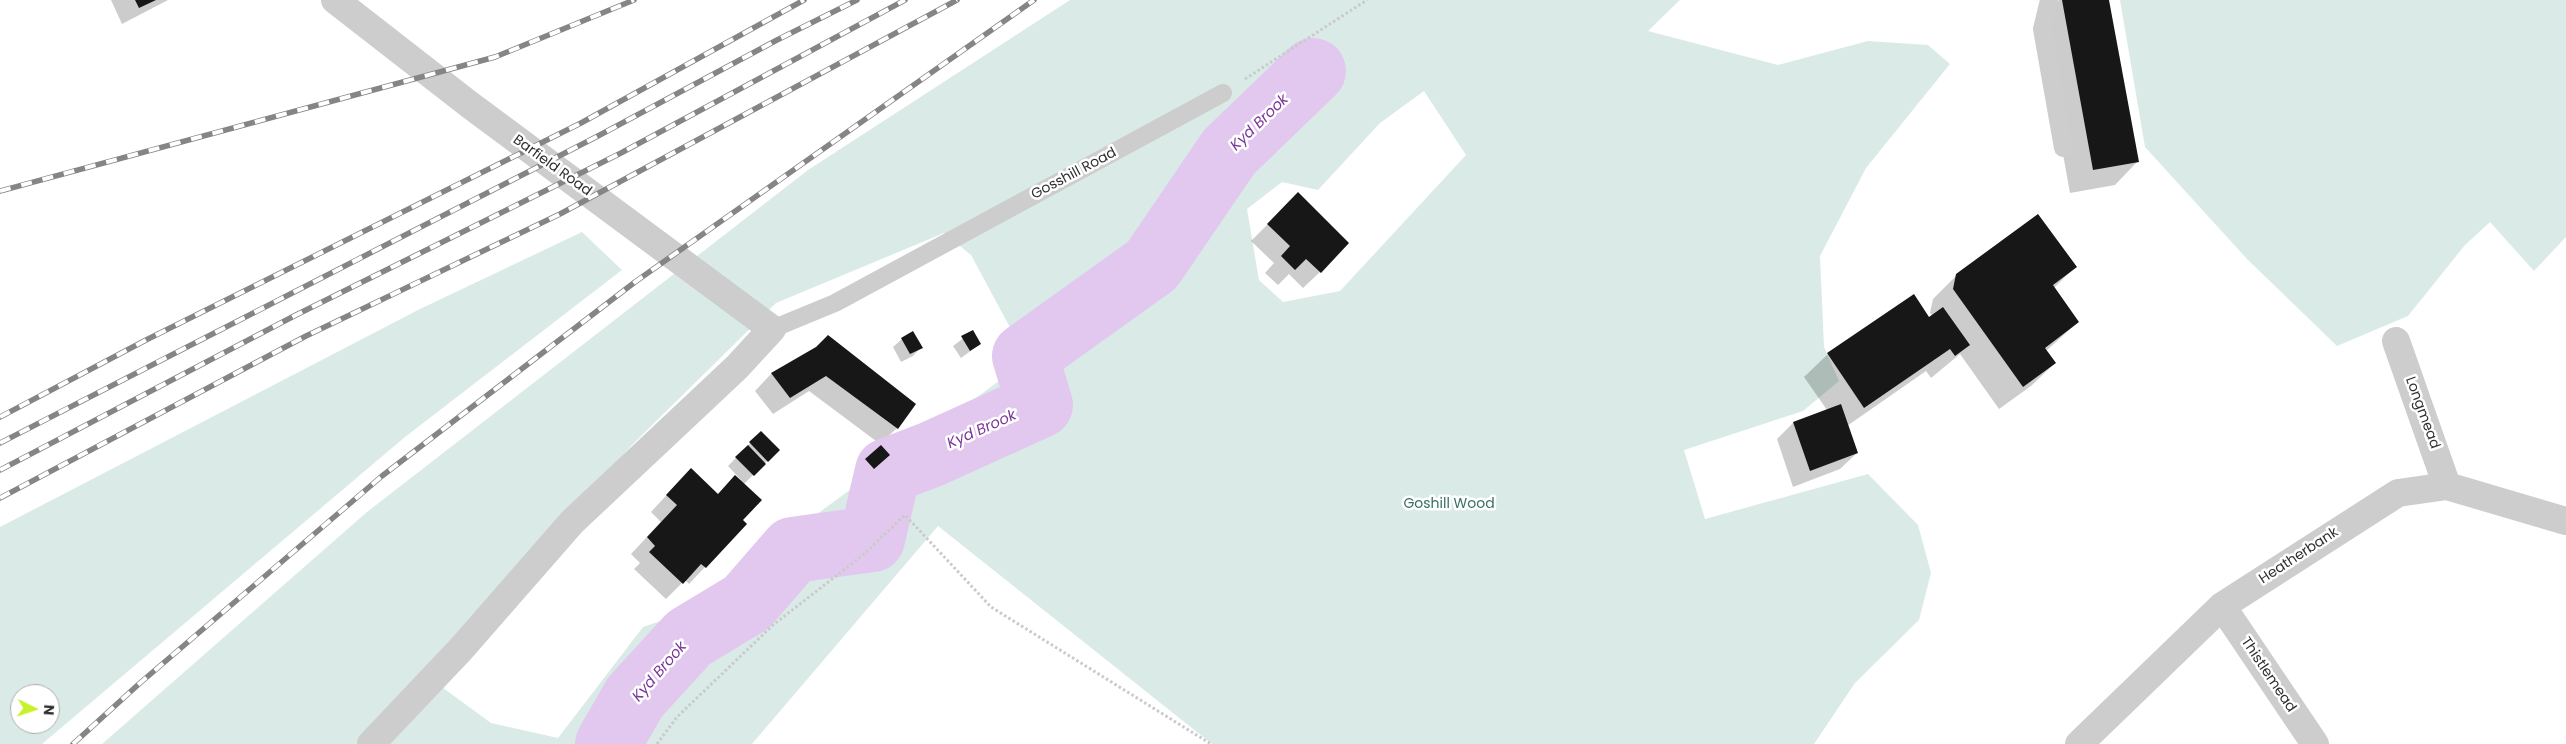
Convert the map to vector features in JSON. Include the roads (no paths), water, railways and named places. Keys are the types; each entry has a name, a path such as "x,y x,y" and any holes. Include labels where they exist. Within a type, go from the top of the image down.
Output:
{"street":[{"name":"Barfield Road","path":"336,0 470,105 772,329"},
{"path":"371,744 461,649 572,522 737,367 772,329"},
{"name":"Longmead","path":"2396,341 2448,486"},
{"name":"Heatherbank","path":"2079,744 2222,606 2398,493 2448,486 2566,521"},
{"name":"Thistlemead","path":"2222,606 2315,744"}],"lane":[{"path":"2049,0 2042,29 2063,148"},
{"name":"Gosshill Road","path":"772,329 835,303 1223,93"}],"waterway":[{"name":"Kyd Brook","path":"608,744 635,697 689,638 747,603 793,550 872,539 888,471 932,454 1040,405 1025,356 1152,265 1229,152 1313,71"}],"railway":[{"path":"0,191 495,57 634,0"},
{"path":"0,417 146,340 581,123 804,0"},
{"path":"0,443 598,136 777,40 857,0"},
{"path":"0,470 296,315 621,153 905,0"},
{"path":"0,498 306,336 560,214 957,0"},
{"path":"73,744 140,683 382,476 635,282 1034,0"}],"park label":[{"name":"Goshill Wood","path":"1449,504"}]}
